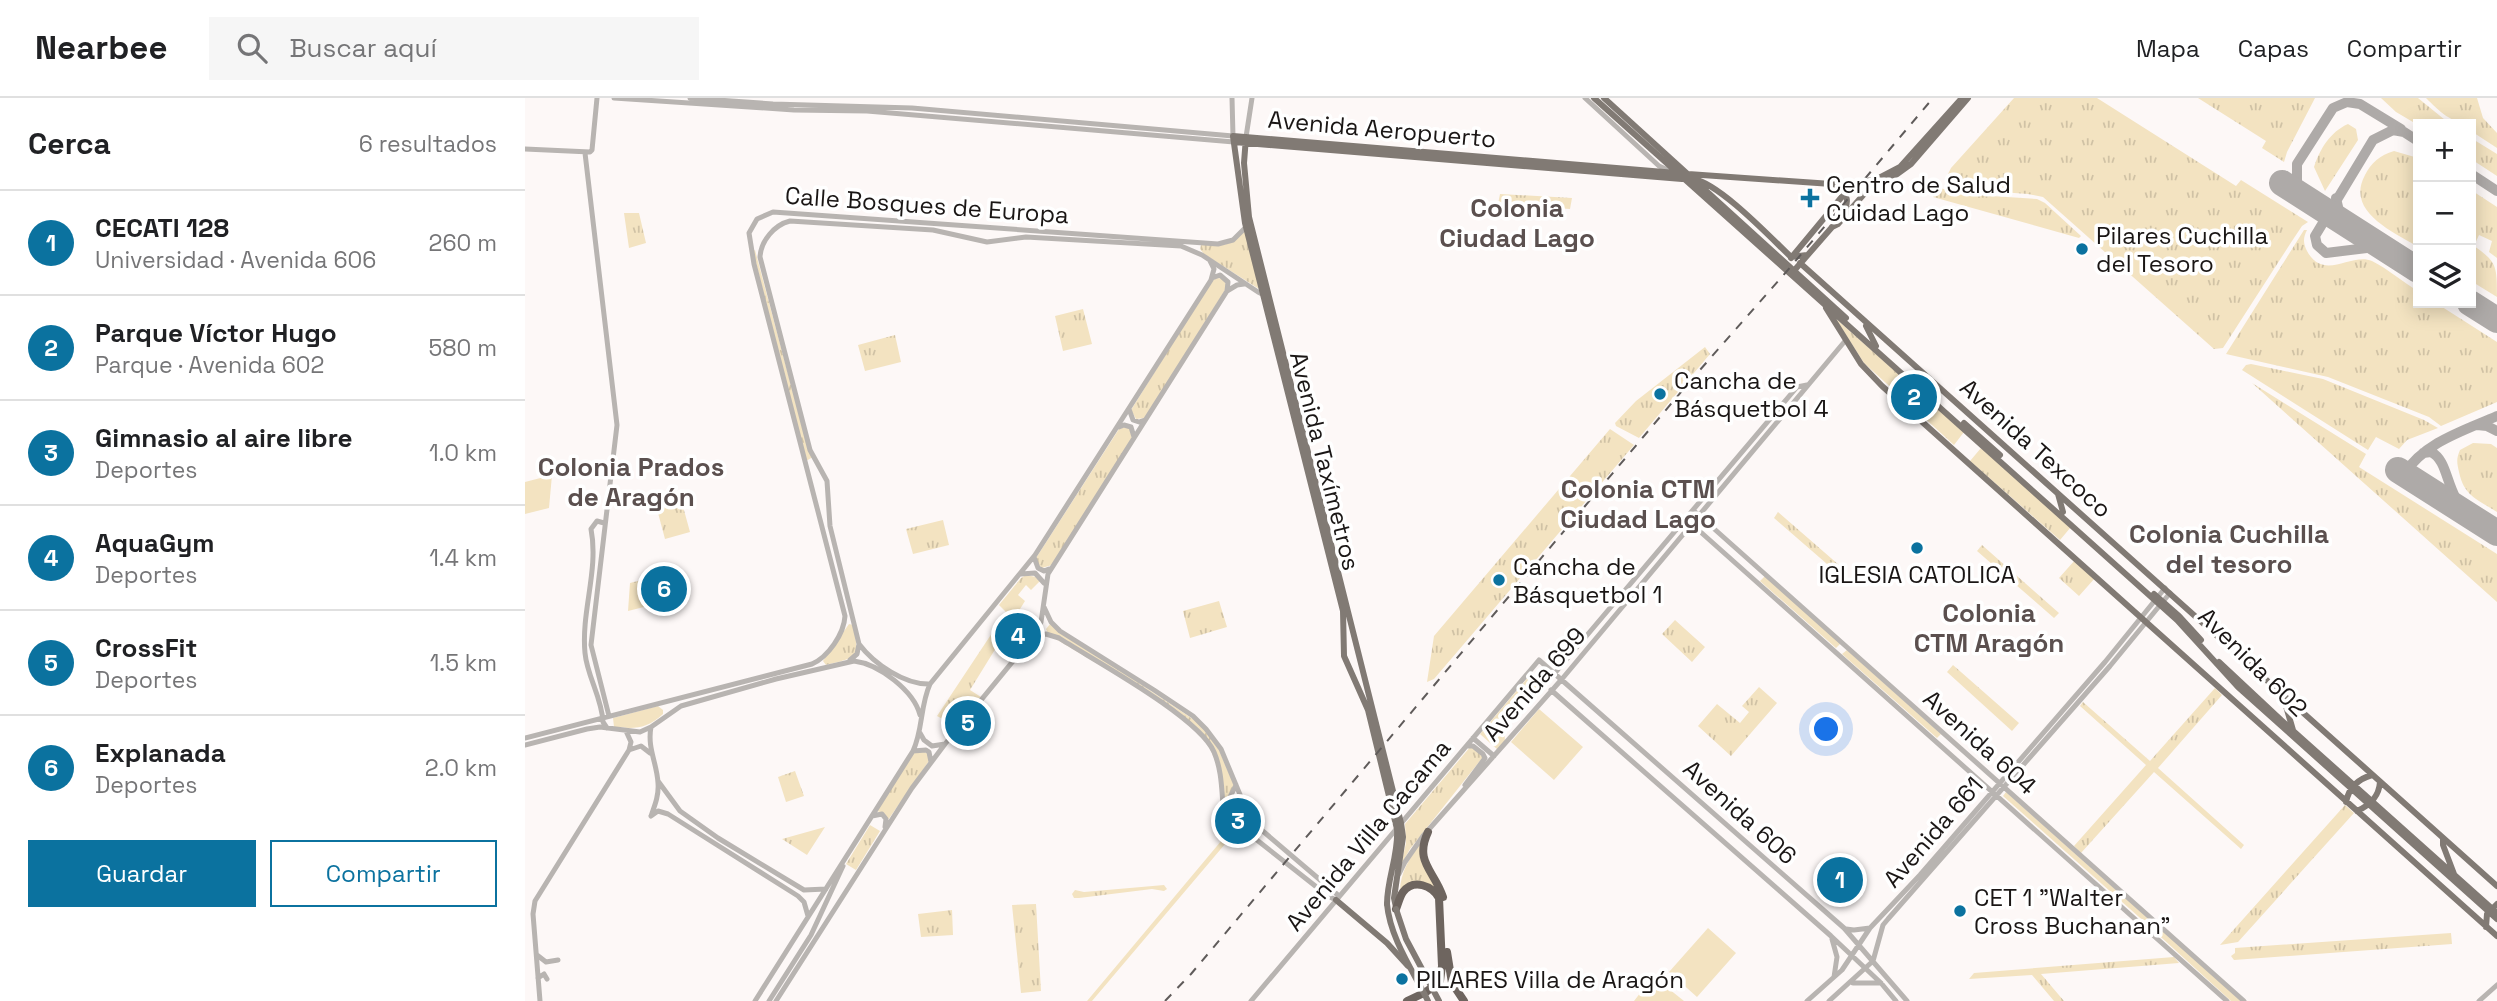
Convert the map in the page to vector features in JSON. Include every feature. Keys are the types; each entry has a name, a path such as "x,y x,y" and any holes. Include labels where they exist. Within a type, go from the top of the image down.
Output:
{"highway":[{"path":"1428,832 1422,849 1423,859 1444,901 1449,972 1452,983 1464,1001"},
{"path":"1396,909 1402,893 1409,887 1427,887 1439,898 1442,965 1440,981 1426,992 1407,1001"}],"main road":[{"path":"1594,98 1676,173"},
{"path":"1604,98 1792,273 1847,206 1845,194 1832,185"},
{"path":"1784,266 1845,194 1859,184 1884,176 1906,163 1962,98"},
{"path":"1832,227 1838,224 1871,186 1911,164 1968,98"},
{"name":"Avenida Aeropuerto","path":"1233,139 1688,177 1709,176 1832,185 1859,184"},
{"name":"Avenida Taxímetros","path":"1233,139 1249,226 1346,618 1365,677 1399,826"},
{"name":"Avenida Taxímetros","path":"1246,140 1245,185 1249,226"},
{"name":"Avenida Aeropuerto","path":"1463,159 1676,173 1688,177"},
{"path":"1709,176 1714,181 1713,185 1710,185"},
{"path":"1688,177 1710,185 1791,257 1807,255"},
{"path":"1688,177 1784,266"},
{"path":"1742,226 1755,225"},
{"name":"Avenida Texcoco","path":"1800,263 2497,886"},
{"name":"Avenida 602","path":"1792,273 2159,600 2227,677 2276,722 2441,869 2494,909"},
{"name":"Avenida 602","path":"1792,273 2159,600 2232,675 2352,787"},
{"name":"Avenida 602","path":"1823,303 1861,364 1882,386 2497,936"},
{"path":"1864,320 1876,346"},
{"path":"2058,494 2063,512"},
{"name":"Avenida Taxímetros","path":"1346,618 1342,638 1344,656 1368,709 1399,826"},
{"path":"1353,680 1360,682 1365,677"},
{"path":"2283,695 2294,731"},
{"path":"2254,718 2276,722"},
{"path":"2346,802 2352,787 2372,775"},
{"path":"2357,811 2370,803 2379,791 2380,782"},
{"name":"Avenida 602","path":"2370,803 2494,909 2497,919"},
{"path":"1399,826 1403,837 1394,898 1396,909 1406,939 1439,1001"},
{"path":"1399,826 1387,890 1388,915 1395,935 1429,1001"},
{"path":"2443,839 2455,875"},
{"path":"2417,866 2441,869"},
{"path":"1337,898 1388,943 1412,970"},
{"path":"2486,927 2494,909"}],"street":[{"path":"525,149 585,153 592,150 597,98"},
{"name":"Avenida Aeropuerto","path":"614,98 745,107 912,108 1233,139"},
{"name":"Avenida Aeropuerto","path":"690,98 851,109"},
{"name":"Avenida Taxímetros","path":"1232,98 1233,139"},
{"name":"Avenida Taxímetros","path":"1246,140 1252,98"},
{"path":"1585,98 1659,166 1676,173"},
{"path":"585,153 617,425 591,645 609,716 604,723 607,728"},
{"path":"777,213 781,218 779,225"},
{"name":"Calle Bosques de Europa","path":"750,243 749,233 753,222 766,214 777,213 1205,242 1229,242 1249,226"},
{"name":"Calle Bosques de Europa","path":"761,246 779,225 790,221 933,230 987,242 1026,237 1171,245 1190,248 1265,292"},
{"path":"975,227 969,232 975,239"},
{"path":"1002,228 1007,233 1002,240"},
{"path":"755,1001 913,751 920,733 930,684 1034,557 1210,280 1214,269 1197,248 1199,243 1205,242"},
{"path":"750,243 754,248 761,246 760,257 773,314 810,450 827,481 834,546 859,644 857,654 847,662"},
{"path":"750,243 844,613 843,627"},
{"path":"776,1001 883,833 932,762 1032,638 1041,622 1044,585 1051,568 1227,291 1228,282 1225,278 1220,275 1210,280"},
{"path":"1227,291 1237,285 1248,284"},
{"name":"Avenida 699","path":"1398,878 1411,851 1562,679 1845,341"},
{"name":"Avenida 699","path":"1555,673 1797,387 1807,385"},
{"path":"1129,409 1133,419 1139,422 1146,420"},
{"path":"1115,429 1129,426 1133,428 1135,437"},
{"path":"807,469 810,460 818,463"},
{"path":"816,505 823,508 828,504"},
{"name":"Avenida 604","path":"1693,510 2244,1001"},
{"name":"Avenida 604","path":"1686,519 2227,1001"},
{"path":"604,526 603,521 597,520 591,529 594,546 585,623 585,655 616,729"},
{"path":"1034,557 1035,565 1041,570 1051,568"},
{"path":"1021,574 1035,573 1044,585"},
{"name":"Avenida 661","path":"1829,1001 1874,961 1883,925 2168,590"},
{"path":"1044,607 1051,622 1060,631 1195,719 1216,740 1251,821 1337,898"},
{"path":"525,738 794,669 821,659 848,622 855,626"},
{"path":"1046,634 1045,626 1051,622"},
{"path":"1032,638 1046,634 1059,638 1195,727 1213,749 1218,763 1227,831 1237,838 1248,833"},
{"path":"859,644 872,659 918,685 930,684"},
{"path":"821,659 824,668"},
{"name":"Avenida 606","path":"1539,660 1844,928 1907,1001"},
{"name":"Avenida Villa Cacama","path":"1251,1001 1539,660"},
{"path":"525,745 587,729 607,728 640,732 680,706 847,662 866,664 904,688 912,697 921,719"},
{"path":"912,697 919,692 918,685"},
{"name":"Avenida 606","path":"1551,690 1831,936 1867,969 1896,1001"},
{"path":"657,703 665,709 663,718"},
{"path":"651,727 651,755 658,782 657,800 651,816 658,811 668,814 804,902 808,917"},
{"path":"540,1001 533,914 535,901 629,750 631,742 626,731"},
{"path":"920,733 932,746 945,744"},
{"path":"1473,738 1494,756"},
{"path":"629,750 641,746 651,755"},
{"path":"1450,808 1485,758 1473,746 1464,749"},
{"path":"913,751 926,750 932,762"},
{"path":"658,782 686,817 804,890 826,889"},
{"path":"1224,809 1236,785"},
{"path":"1229,796 1238,795 1242,799"},
{"path":"668,814 666,805 673,804"},
{"path":"870,818 879,813 884,816 887,822 883,833"},
{"path":"1248,833 1251,821"},
{"path":"1721,839 1731,828"},
{"path":"1248,833 1326,894 1337,898"},
{"name":"Avenida 661","path":"1807,1001 1834,977 1870,928 1951,843"},
{"path":"769,1001 811,935 845,860"},
{"path":"1766,879 1776,868"},
{"path":"804,902 810,898 809,891"},
{"path":"811,935 831,915"},
{"path":"1844,928 1870,928"},
{"path":"1831,936 1837,957 1834,977"},
{"path":"537,955 546,962 558,960"},
{"path":"538,978 544,974 547,979"},
{"path":"1850,983 1881,983"},
{"path":"2480,1001 2497,985"}],"green space":[{"path":"2014,98 2097,98 2236,186 2241,180 2308,222 2302,226 2223,348 2214,349 2043,197 1960,189 1950,184 1948,174 1951,168"},
{"path":"2198,98 2315,98 2284,162 2262,148 2266,141"},
{"path":"2381,98 2418,98 2444,119 2413,119 2413,122 2396,112"},
{"path":"2426,98 2477,98 2483,118 2497,133 2497,148 2476,134 2476,119 2452,119"},
{"path":"2348,124 2356,129 2358,140 2325,191 2314,167 2326,142"},
{"path":"2476,141 2497,154 2497,176 2476,162"},
{"path":"2394,151 2413,157 2413,244 2375,219 2361,200 2365,175 2380,157"},
{"path":"1937,187 1960,194 2037,199 2081,236 2079,238 1933,197"},
{"path":"2476,193 2497,207 2497,258 2489,252 2492,241 2479,235 2476,242"},
{"path":"1500,194 1572,198 1570,209 1498,204"},
{"path":"624,213 639,213 646,243 629,248"},
{"path":"1245,230 1259,289 1200,249 1201,245 1230,243"},
{"path":"2304,230 2307,230 2305,245 2314,260 2330,265 2364,259 2372,261 2413,288 2413,308 2444,308 2497,342 2497,402 2441,426 2429,417 2328,377 2226,354"},
{"path":"2476,248 2494,266 2497,297 2476,284"},
{"path":"755,250 807,445 813,457 806,461 753,251"},
{"path":"1224,279 1227,287 1145,418 1136,419 1131,410 1212,280"},
{"path":"1083,309 1092,344 1063,351 1055,316"},
{"path":"1835,318 1964,432 1954,445 1864,363"},
{"path":"895,335 901,362 865,371 858,345"},
{"path":"1705,347 1710,354 1639,438 1616,426 1615,423 1636,401"},
{"path":"2251,364 2323,379 2438,428 2407,440 2399,449 2376,437 2368,450 2242,370"},
{"path":"2252,383 2366,454 2359,467 2497,554 2497,602"},
{"path":"1129,426 1132,438 1052,565 1042,568 1036,558 1119,429"},
{"path":"1610,429 1634,445 1434,679 1427,682 1434,636"},
{"path":"2473,443 2491,444 2497,448 2497,512 2472,496 2461,480 2457,459 2460,450"},
{"path":"1981,448 2071,527 2060,540 1970,461"},
{"path":"552,475 549,508 525,514 525,482"},
{"path":"679,492 690,532 665,539 654,498"},
{"path":"1778,512 1847,572 1842,577 1774,518"},
{"path":"943,520 949,545 913,554 906,529"},
{"path":"1982,545 2059,613 2054,618 1977,551"},
{"path":"2075,560 2095,578 2079,596 2059,578"},
{"path":"669,573 676,599 628,611 630,583"},
{"path":"1026,575 1036,577 1040,581 1031,590 1026,585 1018,595 1025,601 970,690 981,697 971,709 961,703 958,707 967,713 957,727 937,716 1006,612 999,605"},
{"path":"1765,576 1841,643 1836,648 1760,581"},
{"path":"1219,601 1227,627 1190,638 1183,611"},
{"path":"1675,620 1705,647 1692,662 1662,634"},
{"path":"849,624 853,625 855,636 854,654 845,660 826,665 823,661"},
{"path":"1050,624 1199,723 1215,741 1234,785 1225,802 1222,777 1205,737 1167,705 1049,635 1046,629"},
{"path":"1847,650 1941,734 1937,738 1842,654"},
{"path":"1953,665 2019,723 2012,731 1947,672"},
{"path":"1530,675 1541,685 1504,728 1505,741 1498,750 1480,734"},
{"path":"1759,687 1777,703 1731,756 1698,726 1717,704 1740,723 1749,712 1742,706"},
{"path":"2215,688 2222,695 2158,768 2244,845 2241,849 2154,772 2081,853 2074,846 2146,765 2080,706 2083,702 2150,761"},
{"path":"658,706 663,710 663,714 652,723 635,728 614,727 613,718"},
{"path":"1539,709 1583,747 1554,780 1511,742"},
{"path":"1471,746 1483,757 1410,849 1401,865 1406,843 1405,824"},
{"path":"920,749 928,754 929,761 888,820 884,813 876,811 914,751"},
{"path":"795,771 804,796 786,802 778,777"},
{"path":"2006,792 2151,921 2148,925 2003,796"},
{"path":"1236,797 1247,823 1240,835 1231,830 1226,814 1228,804"},
{"path":"2345,805 2354,813 2238,942 2220,945"},
{"path":"870,825 880,831 856,870 846,864"},
{"path":"825,827 807,855 782,839"},
{"path":"1227,834 1231,837 1092,1001 1087,1001"},
{"path":"1421,842 1440,897 1428,884 1400,892 1404,872"},
{"path":"1164,885 1167,889 1164,891 1152,889 1079,898 1074,898 1072,894 1075,890 1084,892"},
{"path":"1036,904 1041,991 1021,993 1012,905"},
{"path":"952,910 953,935 921,937 918,914"},
{"path":"2155,924 2241,1001 2231,1001 2151,928"},
{"path":"1708,928 1736,953 1697,997 1669,972"},
{"path":"2451,933 2452,944 2234,960 2231,956 2235,953 2235,948"},
{"path":"2174,957 2179,963 2041,974 2064,1001 2054,1001 2032,975 1969,979 1974,973"},
{"path":"1651,979 1664,985 1684,1001 1634,1001"}],"taxiway":[{"path":"2308,200 2297,184 2297,164 2333,108 2347,102 2360,104 2401,129"},
{"path":"2388,250 2375,247 2326,253 2317,245 2315,236 2373,140 2393,130 2404,132 2413,138"},
{"path":"2476,177 2497,191"},
{"path":"2336,198 2339,211 2347,223"},
{"path":"2404,474 2434,446 2497,416"},
{"path":"2477,425 2497,431"},
{"path":"2423,453 2431,452 2437,457 2457,500 2472,517"}],"runway":[{"path":"2282,183 2413,267"},
{"path":"2476,307 2497,320"},
{"path":"2398,470 2497,533"}],"railway":[{"path":"1165,1001 1191,974 1692,379 1933,98"}],"place":[{"name":"Centro de Salud Cuidad Lago","path":"1810,198"},
{"name":"Pilares Cuchilla del Tesoro","path":"2082,249"},
{"name":"Cancha de Básquetbol 4","path":"1660,394"},
{"name":"Parque Víctor Hugo","path":"1914,397"},
{"name":"IGLESIA CATOLICA","path":"1917,548"},
{"name":"Cancha de Básquetbol 1","path":"1499,580"},
{"name":"Explanada","path":"664,589"},
{"name":"AquaGym","path":"1018,636"},
{"name":"CrossFit","path":"968,723"},
{"name":"Gimnasio al aire libre","path":"1238,821"},
{"name":"CECATI 128","path":"1840,880"},
{"name":"CET 1 \"Walter Cross Buchanan\"","path":"1960,911"},
{"name":"PILARES Villa de Aragón","path":"1402,979"}],"district":[{"name":"Colonia Ciudad Lago","path":"1517,223"},
{"name":"Colonia Prados de Aragón","path":"631,482"},
{"name":"Colonia CTM Ciudad Lago","path":"1638,504"},
{"name":"Colonia Cuchilla del tesoro","path":"2229,548"},
{"name":"Colonia CTM Aragón","path":"1989,628"}]}
